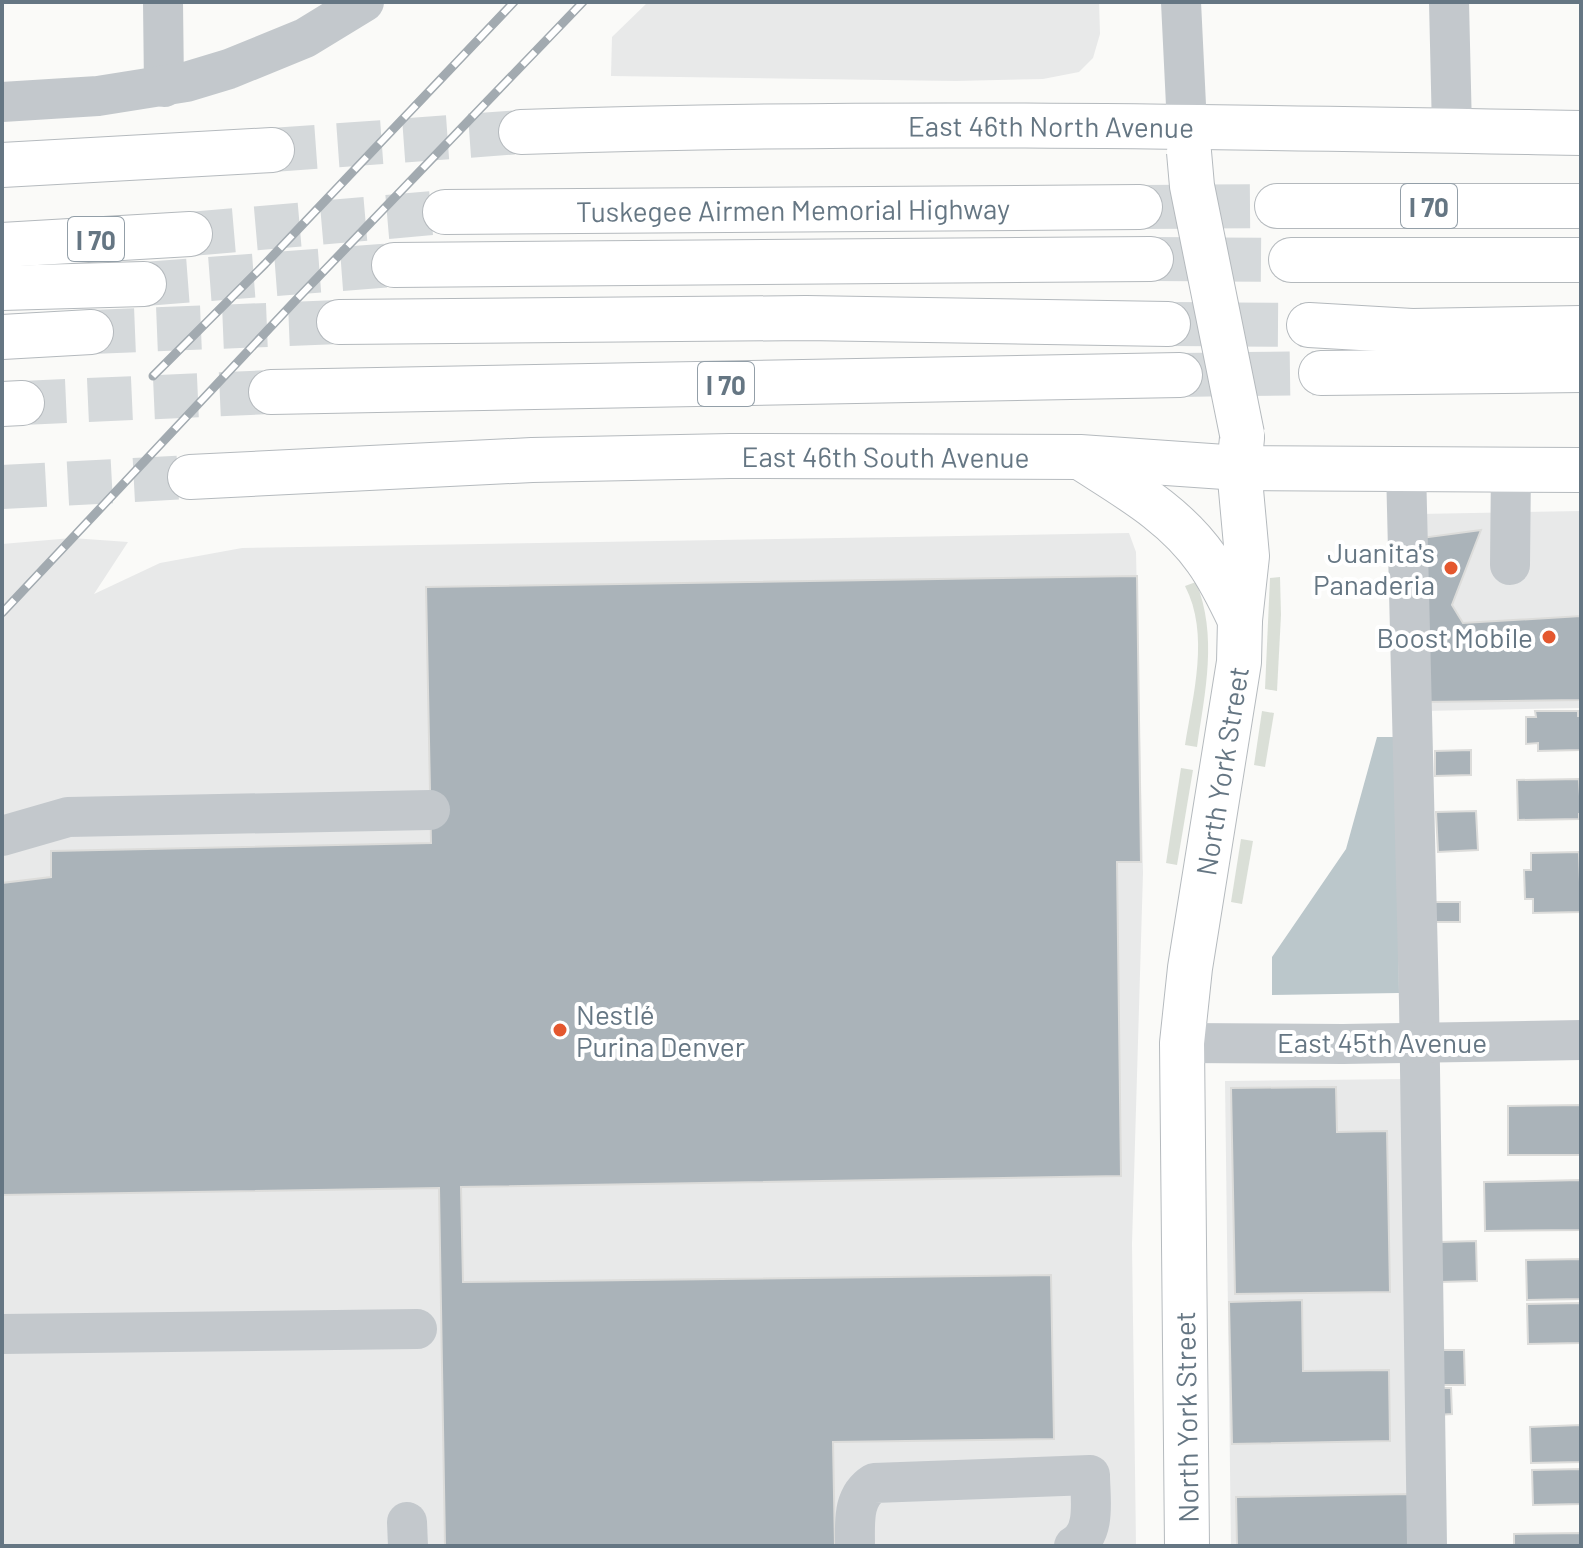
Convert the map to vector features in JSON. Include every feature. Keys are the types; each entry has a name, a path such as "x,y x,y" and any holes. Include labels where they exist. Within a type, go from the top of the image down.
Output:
{"main road":[{"name":"East 46th North Avenue","path":"521,132 709,126 1188,139 1452,130 1581,133"},
{"name":"North York Street","path":"1187,1546 1182,1043 1190,968 1235,695 1247,556 1240,451 1192,186 1188,139"},
{"path":"2,165 272,150"},
{"name":"I 70","path":"1277,206 1581,206"},
{"name":"Tuskegee Airmen Memorial Highway","path":"445,212 1140,207"},
{"name":"I 70","path":"2,245 190,234"},
{"path":"394,265 1151,259"},
{"path":"1291,260 1581,260"},
{"path":"2,288 144,284"},
{"path":"339,322 806,318 1168,324"},
{"path":"1309,325 1412,331 1581,328"},
{"path":"2,337 91,332"},
{"path":"1321,373 1581,370"},
{"name":"I 70","path":"271,392 1180,375"},
{"name":"East 46th South Avenue","path":"190,477 547,460 730,456 1080,457 1240,451 1406,468 1581,470"},
{"path":"1080,457 1167,515 1178,526 1207,559 1240,620"}],"street":[{"path":"163,2 164,87"},
{"path":"2,102 98,96 164,87 229,69 305,38 364,2"},
{"name":"North York Street","path":"1181,2 1188,139"},
{"path":"1449,2 1452,130"},
{"path":"1406,468 1420,1043 1427,1546"},
{"path":"1510,565 1511,469"},
{"path":"2,836 68,817 430,810"},
{"name":"East 45th Avenue","path":"1182,1043 1581,1040"},
{"path":"2,1334 417,1329"},
{"path":"855,1546 855,1508 866,1488 874,1483 1090,1475 1090,1527 1074,1546"}],"shaded area":[{"path":"648,2 1099,2 1100,34 1093,58 1079,72 1043,79 956,81 611,76 612,37"},
{"path":"1581,511 1581,708 1423,711 1419,514"},
{"name":"Nestlé Purina Denver","path":"1129,533 1136,552 1143,873 1132,1244 1136,1546 2,1546 2,544 72,538 128,542 94,594 160,563 242,548"},
{"path":"1280,577 1277,691 1265,689 1270,578"},
{"path":"1196,582 1203,602 1208,643 1206,685 1197,747 1185,745 1198,644 1193,605 1185,586"},
{"path":"1262,711 1274,713 1265,767 1254,765"},
{"path":"1377,737 1396,737 1399,993 1272,995 1272,957 1346,849"},
{"path":"1181,768 1193,770 1177,865 1166,863"},
{"path":"1241,839 1253,841 1242,904 1231,902"},
{"path":"1407,1079 1414,1546 1231,1546 1225,1081"}],"building":[{"path":"1481,530 1452,605 1463,623 1581,616 1581,700 1424,702 1421,538"},
{"name":"Nestlé Purina Denver","path":"1137,576 1141,862 1117,862 1121,1176 461,1187 463,1282 1051,1275 1054,1439 833,1442 835,1546 445,1546 439,1188 2,1195 2,883 51,877 51,851 431,843 426,587"},
{"path":"1535,711 1578,711 1578,716 1581,716 1580,750 1538,751 1538,743 1526,744 1526,717 1536,717"},
{"path":"1471,750 1471,775 1435,776 1435,751"},
{"path":"1579,779 1579,819 1518,820 1517,780"},
{"path":"1476,811 1478,850 1438,852 1436,812"},
{"path":"1579,852 1581,912 1533,913 1533,899 1525,899 1524,870 1531,870 1531,853"},
{"path":"1433,902 1460,902 1460,922 1433,922"},
{"path":"1336,1087 1337,1132 1387,1131 1390,1292 1235,1294 1231,1088"},
{"path":"1581,1105 1581,1155 1508,1155 1508,1106"},
{"path":"1581,1180 1581,1230 1485,1231 1484,1182"},
{"path":"1476,1241 1477,1281 1441,1282 1440,1242"},
{"path":"1581,1259 1581,1299 1527,1300 1526,1260"},
{"path":"1302,1300 1303,1371 1389,1370 1390,1441 1232,1444 1229,1302"},
{"path":"1581,1303 1581,1343 1528,1344 1527,1304"},
{"path":"1435,1350 1464,1350 1465,1385 1436,1385"},
{"path":"1437,1388 1451,1388 1452,1414 1437,1415"},
{"path":"1581,1425 1581,1462 1531,1463 1530,1427"},
{"path":"1581,1469 1581,1504 1533,1505 1532,1470"},
{"path":"1410,1494 1410,1546 1237,1546 1236,1497"},
{"path":"1581,1533 1581,1546 1514,1546 1514,1534"}],"tunnel":[{"path":"272,150 521,132"},
{"path":"1140,207 1277,206"},
{"path":"190,234 445,212"},
{"path":"1151,259 1291,260"},
{"path":"144,284 394,265"},
{"path":"91,332 339,322"},
{"path":"1168,324 1309,325"},
{"path":"1180,375 1321,373"},
{"path":"22,403 271,392"},
{"path":"2,487 190,477"}],"railway":[{"path":"153,376 265,264 514,2"},
{"path":"2,613 295,301 583,2"}],"place":[{"name":"Juanita's Panaderia","path":"1451,568"},
{"name":"Boost Mobile","path":"1549,637"},
{"name":"Nestlé Purina Denver","path":"560,1030"}]}
